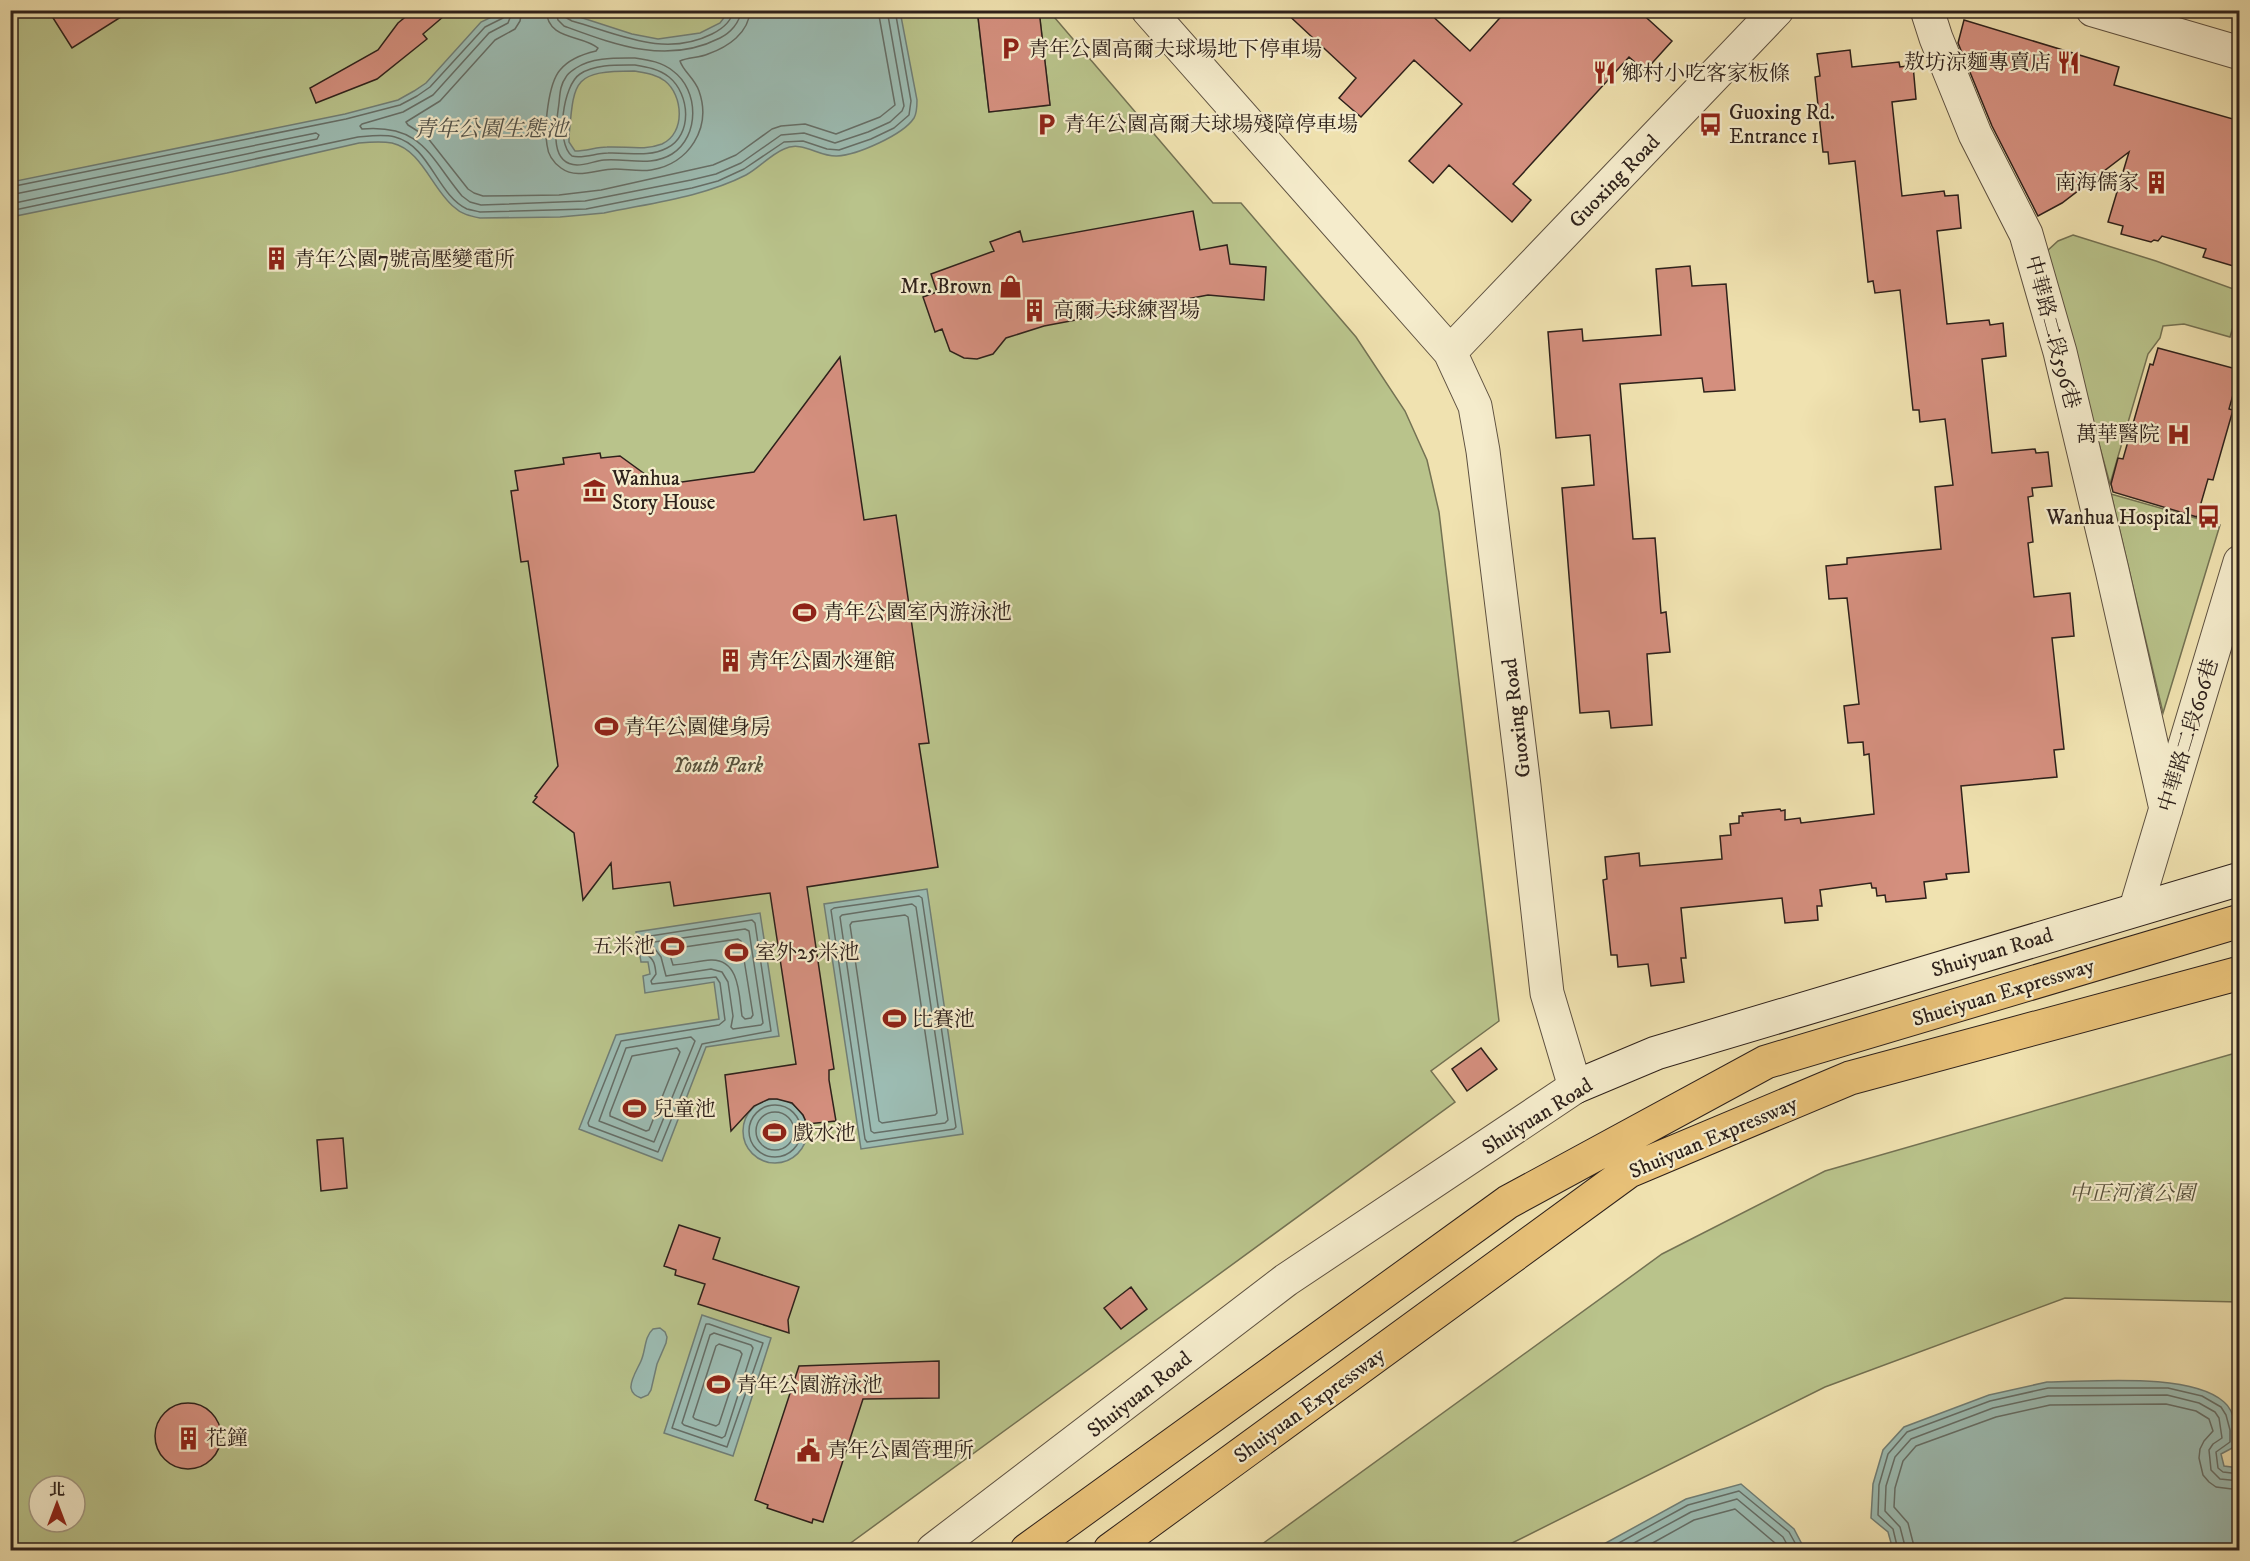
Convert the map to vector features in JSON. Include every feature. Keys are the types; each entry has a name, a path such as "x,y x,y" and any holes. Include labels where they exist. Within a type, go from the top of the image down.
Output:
{"highway":[{"name":"Shuiyuan Expressway","path":"1028,1551 1508,1202 1766,1062 2240,921"},
{"name":"Shuiyuan Expressway","path":"1110,1551 1629,1171 1850,1078 2240,973"}],"street":[{"name":"Guoxing Road","path":"1148,10 1450,352 1475,406 1483,451 1547,993 1575,1087"},
{"name":"Guoxing Road","path":"1450,352 1777,10"},
{"name":"中華路二段596巷","path":"1928,10 1936,38 1975,134 2026,234 2062,363 2166,809"},
{"path":"2093,10 2240,53"},
{"name":"中華路二段606巷","path":"2136,909 2240,562"},
{"name":"Shuiyuan Road","path":"933,1551 1286,1280 1575,1087 1656,1053 2240,879"}],"green space":[{"name":"Youth Park","path":"11,11 984,11 985,16 978,18 989,112 1050,105 1039,11 1049,11 1213,203 1241,203 1356,337 1405,411 1427,460 1439,512 1499,1021 1431,1071 1455,1102 841,1550 11,1550"},
{"path":"2073,235 2156,261 2239,291 2239,326 2234,324 2230,337 2184,324 2163,326 2160,338 2148,354 2110,484 2046,252 2058,241"},
{"path":"2111,494 2220,525 2163,713"},
{"name":"中正河濱公園","path":"2239,1052 2239,1302 2065,1298 1825,1387 1498,1550 1254,1550 1662,1254 1825,1171"}],"water":[{"name":"青年公園生態池","path":"504,11 561,11 632,34 658,39 700,33 720,23 729,11 900,11 917,100 916,112 914,118 900,131 856,152 830,156 797,146 791,147 774,155 746,175 712,189 604,213 560,217 480,218 469,215 457,209 446,199 411,153 392,143 376,142 359,143 227,173 11,217 11,182 345,114 398,100 426,83 481,22","holes":["634,71 662,79 676,95 678,123 670,139 662,144 648,147 603,147 575,151 569,142 569,136 573,102 580,82 599,73"]},
{"name":"比賽池","path":"927,889 963,1134 861,1149 824,904"},
{"path":"760,913 779,1036 706,1047 662,1161 579,1129 616,1035 719,1019 714,982 645,993 643,976 650,974 648,962 641,962 636,932"},
{"name":"戲水池","path":"769,1099 781,1099 798,1108 805,1119 807,1131 805,1143 798,1154 781,1163 769,1163 757,1158 748,1149 743,1137 743,1125 748,1113 757,1104"},
{"name":"青年公園游泳池","path":"702,1315 771,1338 733,1456 664,1433"},
{"path":"660,1328 667,1337 666,1343 657,1364 651,1390 648,1395 641,1398 632,1392 632,1381 643,1357 648,1336 653,1329"},
{"path":"2114,1380 2165,1382 2188,1386 2224,1402 2231,1411 2235,1428 2236,1446 2221,1454 2224,1466 2239,1468 2239,1550 1893,1550 1888,1532 1871,1518 1873,1484 1883,1450 1904,1427 1989,1395 2047,1382"},
{"path":"1741,1484 1794,1529 1805,1550 1593,1550 1686,1499"}],"building":[{"path":"48,10 132,10 72,48"},
{"path":"414,10 451,10 423,34 427,39 377,79 316,103 310,88 378,50 398,23"},
{"path":"1039,10 1050,105 989,112 978,17"},
{"path":"1283,10 1426,10 1470,51 1507,10 1638,10 1672,41 1645,71 1629,57 1513,184 1531,200 1512,222 1449,165 1433,183 1409,161 1462,104 1414,60 1361,117 1339,98 1356,78"},
{"path":"1964,20 2119,67 2114,85 2240,121 2240,268 2203,257 2206,249 2162,236 2158,241 2151,242 2121,234 2123,226 2108,222 2129,152 2062,203 2038,216 1992,126 1958,43"},
{"path":"1850,50 1852,67 1899,62 1900,67 1913,65 1916,99 1892,102 1902,196 1944,191 1945,196 1958,195 1961,228 1937,231 1947,324 1989,320 1990,325 2003,323 2006,356 1982,359 1992,453 2035,449 2036,453 2048,452 2052,486 2032,488 2033,496 2028,497 2033,542 2028,543 2034,597 2070,593 2074,636 2052,638 2064,749 2054,750 2057,777 1961,786 1969,872 1946,874 1947,879 1924,882 1926,898 1886,902 1885,895 1877,896 1876,888 1872,888 1871,883 1820,890 1822,906 1817,906 1818,920 1785,923 1782,898 1681,908 1686,958 1681,958 1684,982 1651,986 1648,964 1618,967 1617,955 1611,955 1603,880 1607,879 1605,857 1639,853 1640,866 1722,859 1720,836 1731,835 1730,824 1739,823 1739,816 1743,816 1742,813 1780,809 1785,810 1785,820 1800,818 1801,823 1874,814 1869,754 1864,755 1863,742 1848,743 1844,706 1859,704 1847,598 1829,599 1826,566 1847,564 1847,558 1941,549 1935,487 1953,485 1945,419 1920,422 1919,410 1913,410 1900,290 1875,293 1873,281 1868,282 1855,161 1829,164 1828,152 1823,152 1815,77 1820,76 1817,54"},
{"path":"1193,211 1200,250 1227,245 1230,264 1266,267 1264,300 1208,295 1044,326 1006,338 993,354 977,359 964,358 950,351 942,329 935,332 923,297 937,292 931,274 994,251 990,242 1020,231 1023,242"},
{"path":"1690,266 1692,286 1726,284 1735,390 1704,392 1702,378 1620,384 1633,539 1655,538 1661,613 1666,612 1670,652 1647,654 1652,725 1611,728 1609,711 1580,713 1562,488 1594,485 1590,435 1556,438 1548,332 1582,329 1583,341 1661,335 1656,269"},
{"name":"萬華醫院","path":"2158,348 2240,370 2229,409 2233,410 2213,480 2208,479 2197,517 2113,492 2111,484 2118,458 2123,459 2150,364 2153,365"},
{"path":"840,357 864,520 896,515 929,743 919,744 938,867 807,887 834,1069 829,1070 829,1080 836,1121 807,1124 803,1115 792,1103 769,1099 754,1106 731,1131 725,1075 796,1064 770,893 674,906 670,882 613,889 611,863 583,900 574,833 533,802 558,766 528,561 521,562 511,491 518,490 515,471 564,464 563,458 600,453 601,458 620,456 660,485 754,472"},
{"path":"1481,1048 1497,1069 1467,1091 1452,1069"},
{"path":"343,1138 347,1188 321,1191 317,1140"},
{"path":"679,1225 720,1238 713,1259 799,1287 788,1320 789,1333 698,1304 705,1284 675,1275 676,1270 664,1266"},
{"path":"1131,1287 1147,1309 1121,1329 1104,1308"},
{"name":"青年公園管理所","path":"939,1361 939,1398 863,1399 823,1522 813,1519 812,1523 767,1508 768,1505 755,1500 799,1366"},
{"name":"花鐘","path":"188,1403 201,1406 211,1413 218,1423 221,1436 218,1449 211,1459 201,1466 188,1469 175,1466 165,1459 158,1449 155,1436 158,1423 165,1413 175,1406"}],"place":[{"name":"青年公園高爾夫球場地下停車場","path":"1010,49"},
{"name":"敖坊涼麵專賣店","path":"2069,62"},
{"name":"鄉村小吃客家板條","path":"1604,73"},
{"name":"青年公園高爾夫球場殘障停車場","path":"1046,124"},
{"name":"Guoxing Rd. Entrance 1","path":"1711,124"},
{"name":"南海儒家","path":"2157,182"},
{"name":"青年公園7號高壓變電所","path":"276,259"},
{"name":"Mr. Brown","path":"1010,286"},
{"name":"高爾夫球練習場","path":"1035,310"},
{"name":"萬華醫院","path":"2178,434"},
{"name":"Wanhua Story House","path":"594,490"},
{"name":"Wanhua Hospital","path":"2209,517"},
{"name":"青年公園室內游泳池","path":"805,612"},
{"name":"青年公園水運館","path":"730,661"},
{"name":"青年公園健身房","path":"606,727"},
{"name":"五米池","path":"673,946"},
{"name":"室外25米池","path":"737,952"},
{"name":"比賽池","path":"894,1019"},
{"name":"兒童池","path":"635,1109"},
{"name":"戲水池","path":"775,1133"},
{"name":"青年公園游泳池","path":"718,1385"},
{"name":"花鐘","path":"188,1438"},
{"name":"青年公園管理所","path":"809,1450"}]}
